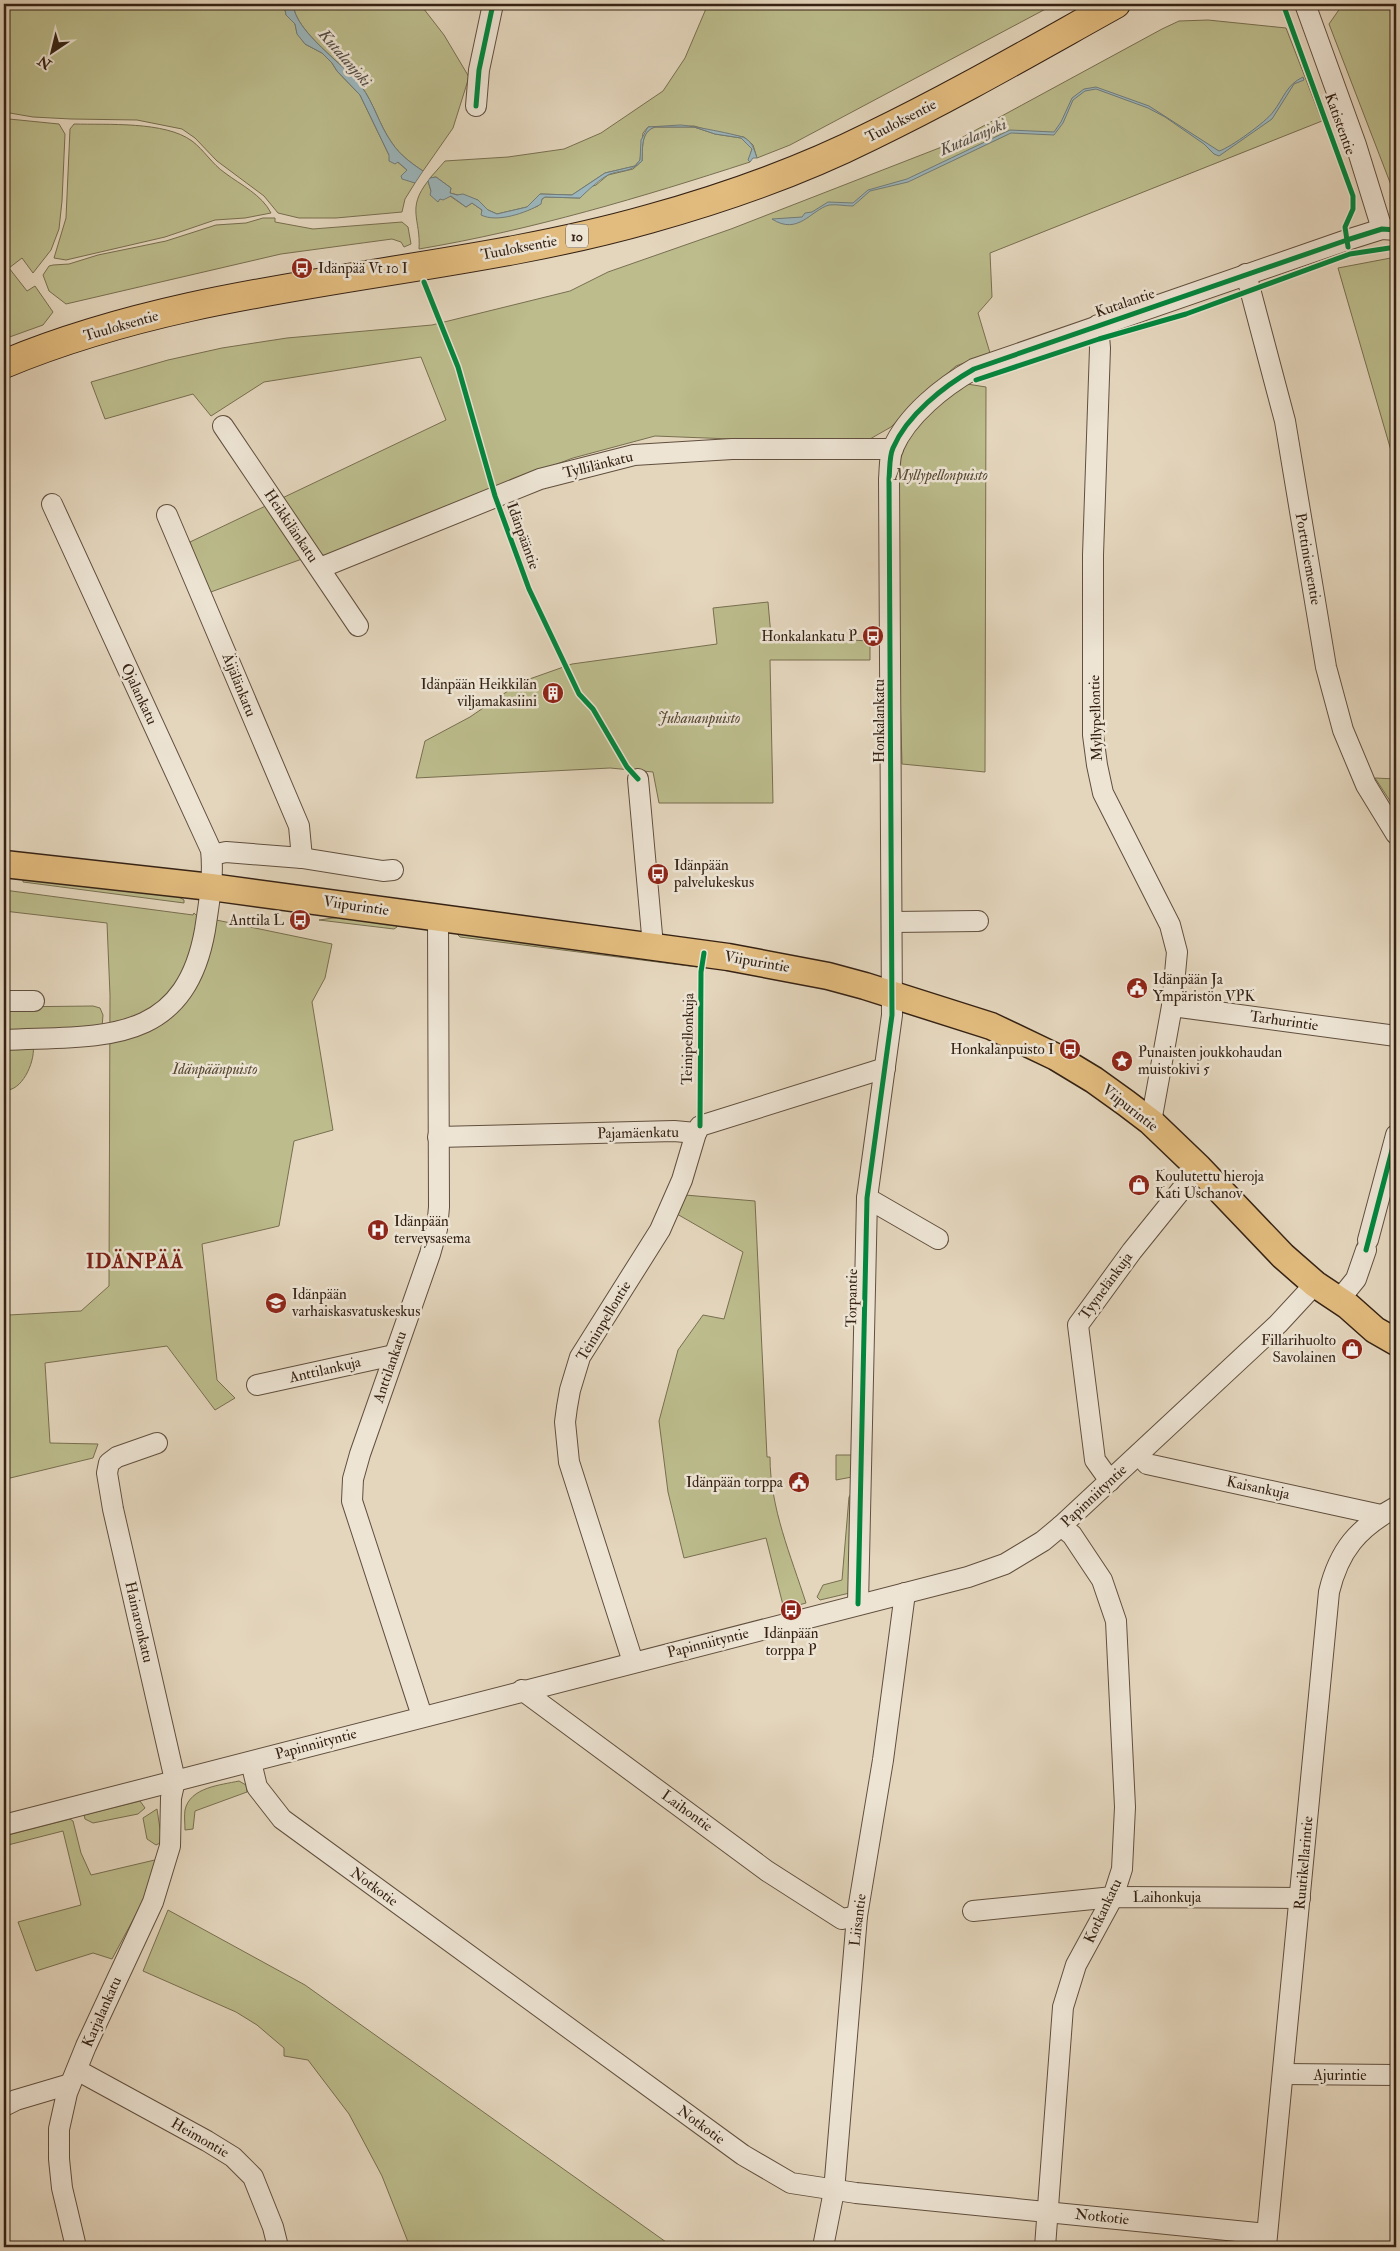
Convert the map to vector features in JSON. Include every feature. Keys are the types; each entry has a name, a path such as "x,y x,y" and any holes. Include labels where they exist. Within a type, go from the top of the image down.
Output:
{"highway":[{"name":"Tuuloksentie","path":"4,364 145,317 301,285 512,250 648,220 716,198 786,173 868,138 987,77 1116,4"}],"main road":[{"name":"Viipurintie","path":"4,864 211,887 653,946 781,966 891,993 990,1026 1034,1046 1094,1080 1152,1122 1283,1256 1315,1284 1343,1303 1375,1330 1396,1342"},
{"name":"Viipurintie","path":"1343,1303 1396,1329"}],"street":[{"path":"476,106 480,70 493,4"},
{"name":"Katistentie","path":"1305,4 1389,230"},
{"name":"Kutalantie","path":"893,449 901,434 924,406 950,383 974,369 1246,274 1389,230"},
{"name":"Porttiniementie","path":"1246,274 1285,422 1326,667 1343,730 1366,785 1396,834"},
{"name":"Myllypellontie","path":"1098,325 1100,348 1092,555 1093,735 1102,793 1170,925 1177,952 1172,1006 1152,1122"},
{"name":"Heikkilänkatu","path":"223,426 358,626"},
{"name":"Tyllilänkatu","path":"320,568 540,479 634,455 732,449 893,449"},
{"name":"Honkalankatu","path":"891,993 893,922 889,479 893,449"},
{"name":"Ojalankatu","path":"4,1040 107,1035 131,1029 158,1016 179,996 193,971 203,941 213,867 212,855 52,504"},
{"name":"Äijälänkatu","path":"167,514 299,826 302,858"},
{"path":"638,779 653,946"},
{"path":"212,855 226,852 302,858 383,871 393,870"},
{"name":"Anttilankatu","path":"422,1716 352,1501 353,1479 437,1229 439,1207 438,918"},
{"path":"893,922 978,921"},
{"name":"Torpantie","path":"858,1604 867,1198 892,1015 891,993"},
{"path":"4,1001 34,1001"},
{"name":"Tarhurintie","path":"1172,1006 1396,1036"},
{"name":"Pajamäenkatu","path":"438,1137 674,1131 696,1133 700,1126 885,1068"},
{"name":"Teininpellontie","path":"633,1662 569,1462 566,1422 567,1406 580,1357 660,1230 682,1180 696,1133"},
{"path":"1343,1303 1356,1279 1367,1245 1396,1135"},
{"name":"Tyynelänkuja","path":"1110,1481 1095,1460 1078,1325 1116,1272 1199,1168"},
{"path":"867,1198 938,1239"},
{"name":"Papinniityntie","path":"4,1825 522,1690 905,1593 1005,1564 1043,1541 1062,1526 1278,1324 1315,1284"},
{"name":"Anttilankuja","path":"257,1385 394,1355"},
{"name":"Hainaronkatu","path":"157,1443 117,1457 109,1462 107,1473 113,1509 175,1780"},
{"name":"Kaisankuja","path":"1139,1454 1147,1464 1389,1511"},
{"name":"Ruutikellarintie","path":"1266,2240 1329,1592 1342,1553 1353,1539 1389,1511"},
{"name":"Kotkankatu","path":"1045,2247 1063,2008 1076,1965 1113,1897 1122,1869 1125,1807 1116,1622 1102,1580 1072,1535 1062,1526"},
{"name":"Liisantie","path":"823,2247 834,2191 857,1916 883,1760 905,1593"},
{"name":"Laihontie","path":"522,1690 806,1897 842,1919 857,1916"},
{"name":"Notkotie","path":"250,1762 258,1787 282,1819 743,2155 791,2183 834,2191 1048,2211 1266,2240"},
{"name":"Karjalankatu","path":"76,2247 62,2188 59,2159 59,2129 73,2077 153,1902 170,1846 172,1798 175,1780"},
{"name":"Laihonkuja","path":"973,1911 1113,1897 1300,1898"},
{"name":"Ajurintie","path":"1283,2074 1396,2075"},
{"path":"4,2106 73,2077"},
{"name":"Heimontie","path":"73,2077 207,2141 233,2157 253,2177 273,2227 278,2247"}],"green space":[{"path":"4,4 284,4 286,15 295,24 297,33 305,44 322,53 360,95 389,155 407,170 401,176 415,183 405,199 402,212 336,218 299,218 278,213 264,196 217,161 195,138 182,129 137,120 33,117 4,112"},
{"path":"293,4 420,4 444,35 469,77 453,128 423,171 395,147 383,129 370,100 361,86 302,26"},
{"path":"708,4 1055,4 790,145 757,158 753,145 744,137 694,126 648,127 643,133 640,160 635,166 605,173 572,195 540,194 527,207 497,214 488,210 478,200 450,193 451,188 436,177 430,178 445,161 508,157 564,149 601,133 663,91 685,58"},
{"path":"1343,4 1396,4 1396,198 1329,24"},
{"path":"1208,20 1286,28 1322,121 990,253 992,297 978,313 990,353 956,366 920,397 891,427 870,439 808,442 655,436 573,458 503,484 394,530 325,555 302,559 208,593 190,542 446,420 421,357 264,382 211,416 193,394 105,419 91,382 168,360 222,348 287,338 432,325 570,291 608,272 731,229 952,143 1162,29 1179,21"},
{"path":"9,119 59,124 65,134 59,229 51,250 33,273 22,258 9,268 27,291 35,286 53,312 43,325 4,339 4,121 8,122"},
{"path":"74,124 135,125 167,130 181,135 192,141 220,169 257,196 271,213 245,218 215,220 165,237 66,260 54,258 66,218 70,129"},
{"path":"655,127 694,127 715,134 741,138 752,149 750,162 586,212 503,232 419,249 416,207 421,191 428,181 431,191 438,201 440,198 450,196 466,207 472,203 482,210 482,213 489,215 503,216 517,213 538,206 545,197 580,198 590,187 596,185 608,175 633,169 642,161 643,146 647,133"},
{"path":"263,218 275,218 275,222 313,229 402,222 408,227 411,244 404,247 401,242 392,239 281,254 66,304 49,291 43,275 49,266 69,264 98,255 166,241 216,225 246,223"},
{"path":"1396,257 1396,478 1392,454 1338,268"},
{"name":"Myllypellonpuisto","path":"967,384 986,387 985,772 902,764 894,473 900,454 910,435 924,419"},
{"name":"Juhananpuisto","path":"768,602 771,636 870,641 870,660 770,660 773,803 659,803 653,772 610,768 416,778 425,741 470,717 521,682 572,664 717,644 713,608"},
{"path":"1375,778 1396,779 1396,810"},
{"path":"23,877 179,897 184,900 184,903 23,882"},
{"name":"Idänpäänpuisto","path":"4,890 193,915 194,913 197,916 332,944 325,978 312,1002 333,1130 294,1141 279,1226 202,1244 217,1380 235,1398 215,1410 167,1346 45,1363 50,1443 98,1444 93,1458 6,1479 7,1497 4,1498 4,1301 9,1315 81,1311 109,1286 110,995 107,923 4,911"},
{"path":"348,916 396,925 397,927 394,929 319,920"},
{"path":"456,933 699,964 697,967 460,937"},
{"path":"93,1006 100,1008 103,1015 102,1027 4,1033 4,1007"},
{"path":"33,1044 33,1057 28,1072 19,1084 8,1090 4,1050"},
{"path":"685,1195 755,1201 767,1457 770,1457 777,1513 806,1603 784,1609 766,1538 684,1558 668,1492 659,1421 678,1350 703,1315 724,1319 743,1252 677,1214"},
{"path":"836,1455 856,1455 852,1477 836,1480"},
{"path":"851,1494 854,1592 820,1600 817,1597 823,1585 842,1580 849,1497"},
{"path":"239,1781 246,1785 247,1792 195,1811 193,1829 185,1830 185,1810 193,1796 207,1788"},
{"path":"140,1801 145,1808 138,1814 93,1823 85,1819 84,1815"},
{"path":"157,1809 162,1842 156,1845 147,1839 143,1818"},
{"path":"70,1819 73,1821 81,1853 91,1875 159,1859 148,1892 112,1959 93,1953 36,1971 18,1922 81,1905 63,1831 4,1846 4,1836"},
{"path":"168,1910 305,1985 673,2247 410,2247 382,2176 349,2114 308,2060 284,2056 284,2048 257,2025 236,2012 143,1971"}],"water":[{"path":"284,4 293,4 302,26 361,86 387,136 395,147 423,171 415,183 402,179 401,176 407,170 398,162 395,164 389,161 389,155 360,95 322,53 305,44 297,34 295,24 286,15"},
{"path":"1303,77 1304,80 1294,84 1272,119 1219,156 1165,117 1148,108 1096,89 1085,91 1073,100 1063,123 1054,135 1011,133 908,182 870,191 853,206 829,205 804,220 789,225 772,219 802,217 805,213 812,212 828,202 853,203 868,190 907,179 1010,130 1054,132 1061,122 1072,98 1084,89 1096,87 1149,106 1219,151 1239,140 1264,121 1273,112 1289,88 1297,80"},
{"path":"680,125 693,127 655,127 650,129 645,137 642,161 638,165 630,169 610,174 580,198 545,197 542,199 541,204 528,211 511,216 495,218 481,215 482,210 472,203 466,207 451,196 443,200 440,199 438,202 430,195 431,191 428,181 430,178 436,177 451,188 450,193 463,194 478,200 488,210 497,214 527,207 540,194 572,195 605,173 635,166 640,160 641,140 648,127"},
{"path":"695,127 745,138 752,144 757,158 753,158 750,162 748,160 752,149 741,138 715,134"}],"cycle path":[{"path":"476,106 479,70 493,4"},
{"path":"1283,4 1353,196 1353,209 1345,227 1348,247"},
{"path":"858,1604 867,1198 892,1015 889,479 890,459 893,448 907,424 928,402 974,369 1347,240 1382,229 1396,230"},
{"path":"976,380 1099,339 1186,314 1350,254 1396,247"},
{"name":"Idänpääntie","path":"424,282 458,367 495,496 529,589 579,694 593,709 627,767 638,779"},
{"name":"Teinipellonkuja","path":"700,1126 701,972 704,953"},
{"path":"1366,1250 1396,1135"}],"place":[{"name":"Idänpää Vt 10 I","path":"302,268"},
{"name":"Honkalankatu P","path":"873,636"},
{"name":"Idänpään Heikkilän viljamakasiini","path":"553,693"},
{"name":"Idänpään palvelukeskus","path":"658,874"},
{"name":"Anttila L","path":"300,920"},
{"name":"Idänpään Ja Ympäristön VPK","path":"1137,988"},
{"name":"Honkalanpuisto I","path":"1070,1049"},
{"name":"Punaisten joukkohaudan muistokivi 5","path":"1122,1061"},
{"name":"Koulutettu hieroja Kati Uschanov","path":"1139,1185"},
{"name":"Idänpään terveysasema","path":"378,1230"},
{"name":"Idänpään varhaiskasvatuskeskus","path":"276,1303"},
{"name":"Fillarihuolto Savolainen","path":"1352,1349"},
{"name":"Idänpään torppa","path":"799,1482"},
{"name":"Idänpään torppa P","path":"791,1610"}],"district":[{"name":"IDÄNPÄÄ","path":"135,1261"}],"water label":[{"name":"Kutalanjoki","path":"345,58"},
{"name":"Kutalanjoki","path":"973,137"}]}
